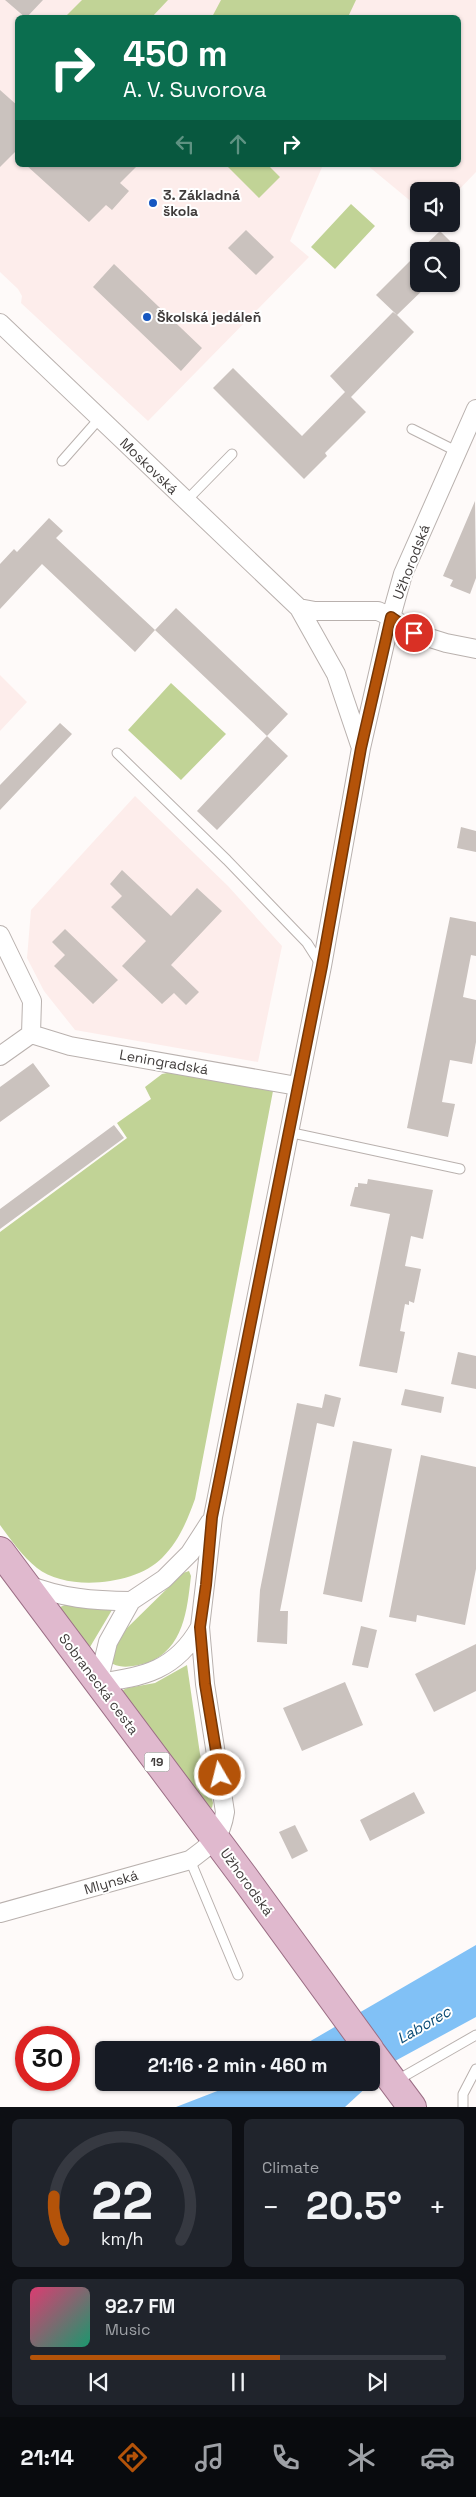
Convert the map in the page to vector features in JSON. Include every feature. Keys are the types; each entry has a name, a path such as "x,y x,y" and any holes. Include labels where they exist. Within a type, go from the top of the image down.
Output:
{"main road":[{"name":"Sobranecká cesta","path":"0,1551 216,1840"},
{"name":"Užhorodská","path":"216,1840 364,2041"},
{"name":"Užhorodská","path":"380,2063 412,2107"}],"street":[{"name":"Moskovská","path":"0,323 299,608 336,674 352,716 361,748"},
{"name":"Užhorodská","path":"216,1840 223,1825 225,1812 205,1684 200,1627 212,1517 322,966 361,748 391,617 403,574 476,409"},
{"path":"299,608 315,611 378,611 391,617 414,633 446,643 476,649"},
{"path":"0,935 32,1001 31,1034 0,1056"},
{"name":"Leningradská","path":"31,1034 70,1046 297,1086"},
{"name":"Užhorodská","path":"200,1627 189,1646 170,1663 133,1678 98,1683 108,1642 131,1601 164,1579 190,1553 212,1517"},
{"path":"24,1584 62,1597 95,1601 131,1601"},
{"name":"Mlynská","path":"0,1913 190,1860 216,1840"}],"lane":[{"path":"62,461 99,419"},
{"path":"412,429 458,452"},
{"path":"186,501 232,454"},
{"path":"117,753 227,860 307,943 322,966"},
{"path":"288,1132 460,1169"},
{"path":"190,1860 238,1975"},
{"path":"401,2078 476,2035"},
{"path":"463,2107 463,2094 476,2070"}],"shaded area":[{"name":"3. Základná škola","path":"0,0 476,0 476,172 460,189 460,182 410,182 410,201 369,167 461,167 461,15 15,15 15,167 322,167 290,241 309,257 148,421 21,303 22,296 18,289 0,272"},
{"path":"0,675 27,702 0,731"},
{"path":"135,796 228,886 282,946 258,1062 75,1030 44,991 27,958 31,910"}],"green space":[{"path":"82,0 168,0 154,15 67,15"},
{"path":"221,0 356,0 349,15 213,15"},
{"path":"228,167 270,167 280,177 259,198"},
{"path":"351,204 375,226 335,269 311,247"},
{"path":"171,683 226,734 181,780 128,730"},
{"path":"172,1072 273,1091 195,1499 178,1538 162,1558 150,1567 136,1574 101,1582 83,1583 66,1580 50,1576 32,1564 0,1525 0,1232 127,1138 117,1123 151,1099 145,1087 162,1074"},
{"path":"189,1571 191,1576 185,1615 176,1638 169,1648 159,1657 147,1663 125,1667 113,1664 117,1645 127,1628 183,1573"},
{"path":"65,1605 112,1610 90,1647 87,1646 61,1611 60,1607"},
{"path":"187,1665 200,1754 213,1803 212,1808 207,1806 124,1696 123,1690 127,1688 155,1683"}],"water":[{"name":"Laborec","path":"476,1945 476,2017 395,2061 380,2075 380,2041 311,2041"},
{"path":"217,2091 362,2091 345,2107 176,2107"}],"building":[{"path":"5,0 43,0 29,15 22,15"},
{"path":"0,90 15,103 15,152 0,167"},
{"path":"28,167 136,167 120,183 129,191 112,210 106,205 89,222"},
{"path":"246,230 274,257 256,275 228,248"},
{"path":"441,232 451,242 428,242"},
{"path":"410,261 410,292 421,292 397,315 376,295"},
{"name":"Školská jedáleň","path":"114,264 202,348 181,371 93,287"},
{"path":"393,312 414,332 351,397 366,412 325,453 327,456 304,479 213,388 233,368 302,436 345,392 330,376"},
{"path":"475,501 476,578 470,594 450,586 453,580 443,576"},
{"path":"49,518 63,531 56,538 155,630 135,652 42,564 0,609 0,564 14,549 17,552"},
{"path":"176,608 288,714 267,736 155,630"},
{"path":"60,723 72,734 0,810 0,785"},
{"path":"267,736 288,756 217,830 197,811"},
{"path":"461,827 476,831 476,852 457,848"},
{"path":"122,870 171,916 197,888 222,911 171,965 199,992 186,1005 174,993 162,1004 122,966 146,941 111,907 122,896 110,884"},
{"path":"450,917 476,922 476,956 471,955 463,997 476,1000 476,1042 472,1064 450,1060 442,1102 455,1104 448,1137 407,1128"},
{"path":"65,929 118,980 93,1004 54,966 65,955 52,942"},
{"path":"33,1063 50,1086 0,1122 0,1087"},
{"path":"114,1125 124,1138 0,1229 0,1209"},
{"path":"368,1179 433,1190 423,1239 411,1236 405,1266 421,1269 414,1303 409,1301 409,1305 405,1304 400,1331 405,1332 397,1373 359,1366 390,1214 350,1206 355,1187 358,1187 358,1183 367,1184"},
{"path":"458,1352 476,1356 476,1389 451,1384"},
{"path":"405,1389 444,1397 441,1413 401,1405"},
{"path":"325,1394 341,1398 334,1427 317,1423 280,1611 288,1611 287,1644 257,1642 260,1590 297,1403 322,1408"},
{"path":"353,1441 392,1449 362,1602 323,1594"},
{"path":"421,1455 476,1467 476,1569 465,1625 417,1615 416,1622 389,1617"},
{"path":"361,1626 377,1630 368,1668 352,1665"},
{"path":"476,1644 476,1691 434,1712 415,1674"},
{"path":"345,1682 363,1725 302,1751 283,1708"},
{"path":"414,1792 425,1813 370,1841 360,1820"},
{"path":"295,1825 308,1851 292,1859 279,1832"}],"place":[{"name":"3. Základná škola","path":"153,203"},
{"name":"Školská jedáleň","path":"147,317"}],"route":[{"path":"220,1775 205,1684 200,1627 212,1517 322,966 361,748 391,617 414,633"}]}
